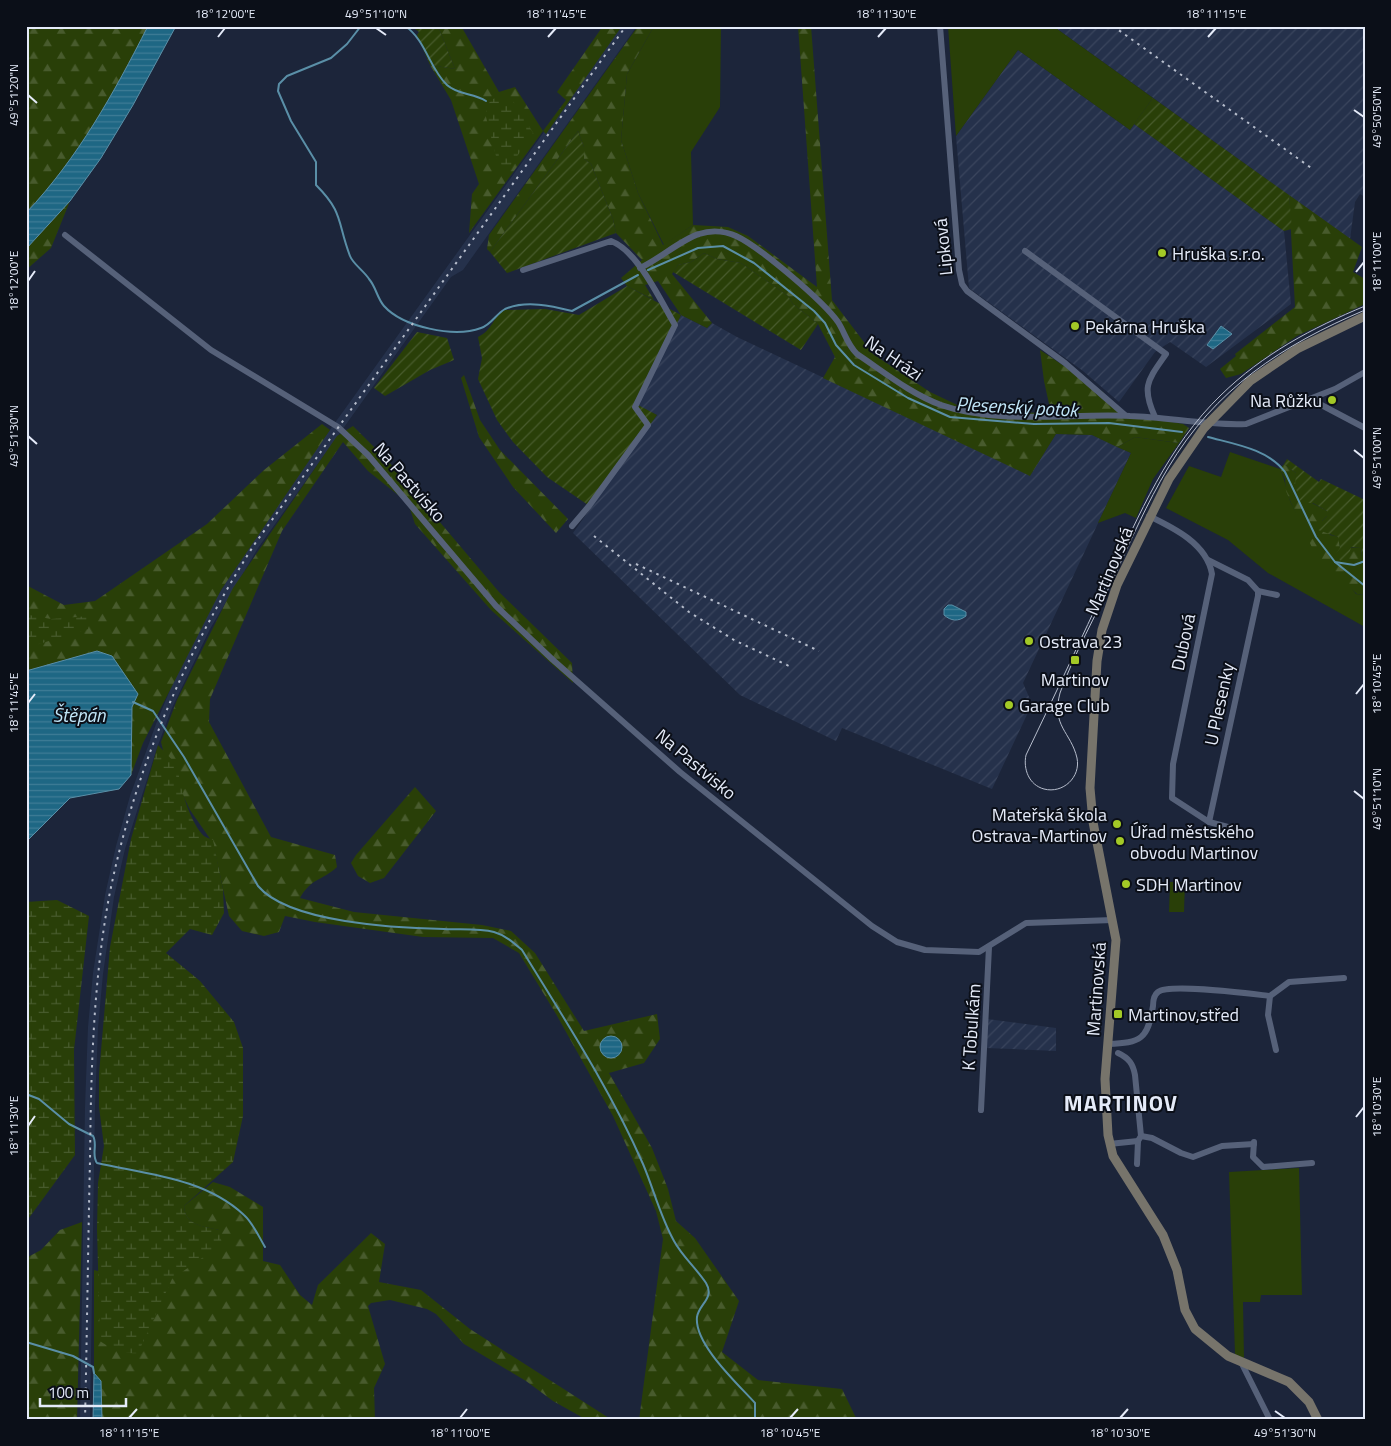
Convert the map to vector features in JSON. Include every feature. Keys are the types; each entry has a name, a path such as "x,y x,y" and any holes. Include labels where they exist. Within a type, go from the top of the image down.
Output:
{"street":[{"name":"Lipková","path":"940,26 948,147 959,270 962,284 990,309 1065,363 1125,415"},
{"name":"Na Hrázi","path":"640,268 697,234 710,232 736,236 767,258 823,305 838,323 848,345 857,354 899,382 942,405 972,412 1005,415 1125,415 1246,424 1335,389 1365,372"},
{"name":"Na Pastvisko","path":"65,235 210,350 338,427 368,455 496,606 553,660 680,772 872,926 897,942 925,950 979,952 1026,923 1113,920"},
{"path":"523,270 611,241 620,244 640,268 675,325 636,407 648,425 572,526"},
{"path":"1025,251 1166,354 1147,385 1147,400 1155,417"},
{"name":"Martinovská","path":"1318,1420 1309,1402 1289,1382 1226,1355 1206,1339 1191,1323 1185,1310 1177,1270 1163,1235 1150,1211 1118,1166 1110,1144 1106,1079 1117,950 1090,801 1096,661 1102,630 1112,597 1149,516 1177,464 1209,422 1241,389 1280,359 1325,334 1365,316"},
{"path":"1310,399 1365,428"},
{"path":"1149,516 1181,532 1191,540 1207,560 1248,580 1258,591 1276,595"},
{"name":"Dubová","path":"1207,560 1211,570 1211,581 1172,773 1172,798 1209,822"},
{"name":"U Plesenky","path":"1209,822 1258,591"},
{"path":"1209,822 1228,827"},
{"name":"K Tobulkám","path":"981,1110 989,947"},
{"path":"1108,1044 1139,1041 1146,1034 1154,998 1158,992 1164,990 1191,989 1270,996 1289,982 1344,978"},
{"path":"1270,996 1268,1015 1276,1050"},
{"path":"1118,1053 1119,1044"},
{"path":"1107,1054 1118,1053 1126,1057 1133,1065 1140,1138 1137,1164"},
{"path":"1110,1144 1140,1138 1152,1138 1193,1157 1222,1146 1254,1143 1256,1162 1268,1168 1312,1162"},
{"path":"1241,1362 1270,1420"}],"shaded area":[{"path":"620,26 637,26 463,270 451,277 258,548 210,629 172,708 157,748 125,849 114,897 103,974 98,1028 95,1107 90,1420 80,1420 85,1107 88,1027 93,973 105,895 116,846 130,796 156,724 172,685 212,605 263,523"},
{"path":"1053,26 1365,26 1365,197 1360,194 1355,202 1350,239"},
{"path":"1018,50 1130,130 1134,124 1284,231 1291,304 1206,367 1170,342 1155,352 1119,402 1083,371 969,288 956,136"},
{"path":"681,315 707,328 712,323 737,337 1030,475 1056,434 1092,435 1131,453 1023,683 1032,704 992,789 842,728 836,741 740,695 573,533 657,415 638,406"},
{"path":"987,1019 1056,1028 1056,1051 986,1048"}],"green space":[{"path":"26,26 148,26 94,124 62,170 26,213"},
{"path":"411,26 438,26 455,69 430,65 417,35 419,32"},
{"path":"438,26 461,26 499,92 515,87 543,131 469,233 472,194 479,184 451,100 430,65 455,69"},
{"path":"603,26 622,26 546,134 543,131 566,100 557,92"},
{"path":"638,26 654,26 627,74 621,140 638,193 663,245 693,225 728,227 748,236 817,287 798,26 811,26 832,300 873,354 930,392 970,411 1051,413 1040,350 1103,392 1119,413 1183,424 1189,428 1179,443 1135,437 1117,447 1092,435 1056,434 1030,476 823,378 835,357 818,324 793,304 788,296 741,263 717,259 704,253 691,262 678,265 672,274 712,323 707,328 681,315 658,281 645,285 654,300 627,286 621,278 642,260 616,233 613,219 591,164 584,159 584,147 578,131 490,252 487,249 489,235"},
{"path":"654,26 721,26 720,107 691,152 693,225 664,245 638,193 621,140 627,74"},
{"path":"948,26 1053,26 1153,98 1130,130 1018,50 956,136"},
{"path":"504,95 513,101 533,133 507,171 497,160 486,117 486,106 493,99"},
{"path":"1153,98 1289,195 1292,229 1284,231 1134,124"},
{"path":"578,131 584,147 584,159 591,164 613,219 616,233 507,273 490,252"},
{"path":"1289,195 1362,247 1353,272 1365,279 1365,304 1297,336 1241,374 1226,378 1220,369 1236,356 1235,354 1295,307"},
{"path":"70,201 51,248 26,270 26,249"},
{"path":"704,253 717,259 741,263 788,296 793,304 818,324 801,350 673,272 678,265 691,262"},
{"path":"627,286 681,315 638,405 657,415 591,507 547,477 513,442 497,420 478,379 482,358 478,337 487,331 505,310 545,309 579,315"},
{"path":"417,332 447,338 454,360 430,370 385,396 374,388"},
{"path":"464,375 480,420 500,450 568,519 556,533 513,487 479,437 461,378"},
{"path":"322,424 330,430 221,590 143,743 131,775 132,707 138,694 97,651 26,671 26,585 64,605 95,601 207,524 264,470"},
{"path":"353,426 389,462 499,592 572,663 573,683 491,610 415,524 408,503 368,471 343,442 282,531 210,699 209,722 271,837 335,855 337,867 308,887 300,898 354,912 482,925 511,931 535,953 584,1031 657,1014 660,1039 644,1063 609,1073 652,1148 668,1189 676,1221 695,1238 739,1301 722,1352 758,1380 842,1389 857,1420 639,1420 663,1239 656,1211 613,1116 556,1014 519,953 493,938 423,937 285,916 279,932 264,936 242,931 229,916 213,843 190,810 165,758 161,742 177,700 233,588 337,436"},
{"path":"1135,437 1179,443 1153,479 1136,518 1125,513 1098,523 1131,453 1117,447"},
{"path":"1230,452 1280,469 1290,500 1298,517 1356,594 1365,595 1365,627 1268,573 1228,540 1166,508 1189,466 1221,477"},
{"path":"1287,459 1319,482 1321,479 1365,500 1365,558 1361,558 1362,547 1351,547 1349,555 1341,561 1335,555 1340,548 1338,537 1318,530 1322,521 1327,516 1327,511 1313,503 1301,503 1295,486 1296,473 1284,464"},
{"path":"1284,464 1296,473 1296,482 1300,493 1308,501 1327,511 1327,516 1322,521 1330,535 1339,537 1340,548 1362,547 1361,557 1365,558 1365,595 1357,594 1317,558 1286,491 1285,479 1280,469"},
{"path":"26,616 51,619 90,616 88,629 26,648"},
{"path":"158,745 178,766 185,801 193,820 204,836 213,840 223,889 224,913 212,935 190,929 166,953 200,981 234,1022 243,1048 243,1116 233,1162 184,1206 188,1218 196,1224 219,1230 222,1244 172,1279 138,1353 128,1353 100,1341 97,1229 98,1183 104,1146 99,1107 99,1074 110,947 131,839"},
{"path":"415,787 436,811 384,878 370,883 358,876 351,863"},
{"path":"1170,882 1185,882 1184,912 1169,912"},
{"path":"57,900 89,916 74,1050 75,1155 26,1222 26,902"},
{"path":"1299,1168 1302,1295 1261,1295 1260,1302 1243,1302 1244,1358 1235,1354 1229,1172"},
{"path":"213,1182 230,1187 263,1207 263,1261 280,1265 300,1295 312,1305 318,1285 371,1233 385,1244 379,1282 421,1290 470,1329 612,1420 587,1420 553,1401 526,1381 464,1344 436,1314 427,1309 390,1300 371,1303 368,1306 385,1364 374,1388 375,1420 102,1420 101,1381 94,1373 94,1270 110,1274 219,1230 201,1226 191,1221 185,1213 184,1206"},
{"path":"82,1222 77,1420 26,1420 26,1258 41,1250 60,1230"}],"water":[{"path":"148,26 176,26 133,105 101,158 70,201 26,249 26,213 62,170 94,124"},
{"path":"1221,326 1232,334 1213,349 1207,345"},
{"path":"948,605 966,612 966,616 955,620 949,619 944,615 944,609"},
{"name":"Štěpán","path":"97,651 112,656 138,694 132,707 131,775 119,789 70,798 26,842 26,671"},
{"path":"611,1036 619,1039 622,1047 619,1055 611,1058 603,1055 600,1047 603,1039"},
{"path":"94,1373 101,1381 102,1420 93,1420"}],"waterway":[{"name":"Plesenský potok","path":"361,26 347,44 331,58 287,76 279,84 278,91 291,121 316,162 316,185 336,211 350,256 371,282 384,306 403,320 416,325 443,331 470,331 485,327 502,311 513,306 530,304 572,311 638,275"},
{"path":"405,26 423,46 436,71 447,85 456,91 486,101"},
{"name":"Plesenský potok","path":"648,270 698,248 723,246 754,263 814,311 825,323 836,345 854,365 908,398 950,417 1034,424 1109,423 1182,432"},
{"name":"Plesenský potok","path":"1208,437 1250,448 1278,464 1285,472 1316,537 1335,562 1354,565 1365,561"},
{"path":"1335,562 1365,586"},
{"path":"133,702 153,711 184,757 258,886 273,898 318,916 345,921 373,925 476,930 498,933 522,950 586,1055 616,1109 643,1164 669,1232 681,1252 706,1283 709,1293 698,1312 698,1328 702,1339 718,1363 755,1403 755,1420"},
{"path":"26,1094 39,1099 69,1124 93,1136 95,1160 97,1163 174,1179 211,1193 244,1215 265,1247"},
{"path":"26,1342 73,1356 93,1367 94,1373"}],"tram line":[{"path":"1365,306 1307,333 1254,367 1221,395 1185,436 1156,482 1131,531 1026,755 1026,771 1034,784 1044,789 1058,789 1069,782 1076,772 1077,758 1058,713 1060,693 1078,649 1146,508 1160,481 1187,440 1207,415 1253,372 1306,338 1365,310"}],"railway":[{"path":"85,1420 91,1094 99,962 109,897 132,804 165,714 206,628 254,545 626,26"},
{"path":"1113,26 1314,170"},
{"path":"594,536 689,612 734,640 789,666"},
{"path":"636,564 819,651"}],"place":[{"name":"Hruška s.r.o.","path":"1162,253"},
{"name":"Pekárna Hruška","path":"1075,326"},
{"name":"Na Růžku","path":"1332,400"},
{"name":"Ostrava 23","path":"1029,641"},
{"name":"Martinov","path":"1075,660"},
{"name":"Garage Club","path":"1009,705"},
{"name":"Mateřská škola Ostrava-Martinov","path":"1117,824"},
{"name":"Úřad městského obvodu Martinov","path":"1120,841"},
{"name":"SDH Martinov","path":"1126,884"},
{"name":"Martinov,střed","path":"1118,1014"}],"district":[{"name":"MARTINOV","path":"1121,1103"}]}
